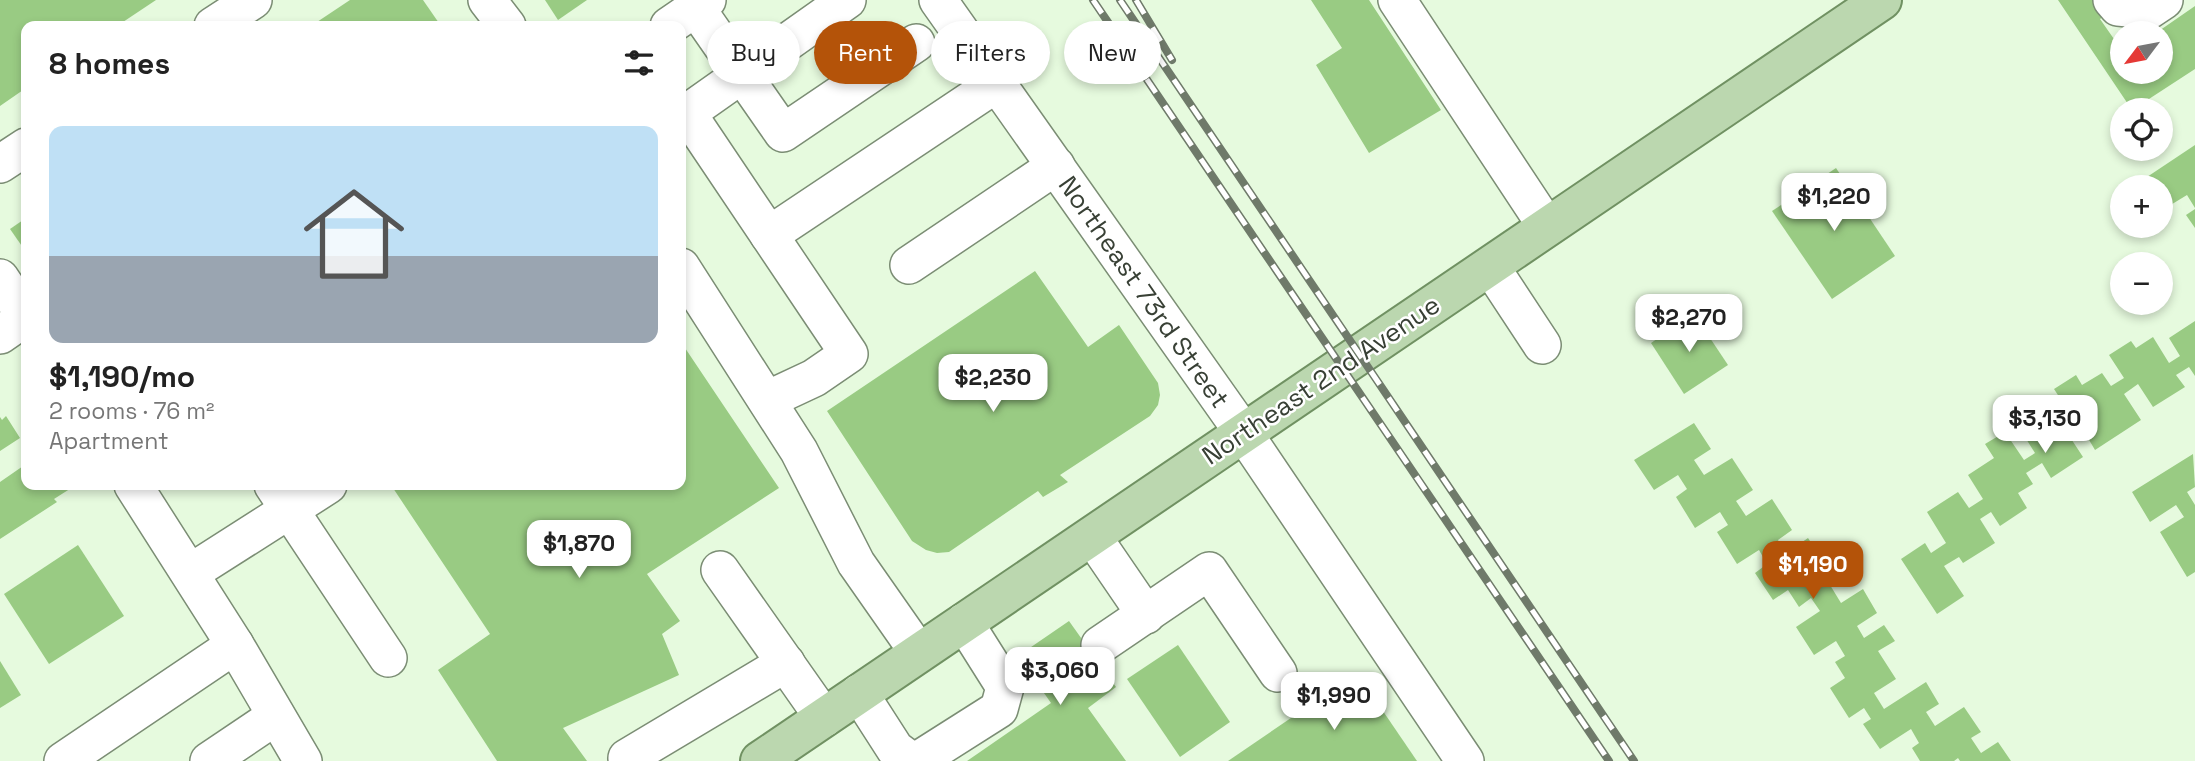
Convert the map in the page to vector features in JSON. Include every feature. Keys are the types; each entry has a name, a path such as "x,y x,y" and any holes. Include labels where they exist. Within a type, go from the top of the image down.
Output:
{"main road":[{"name":"Northeast 2nd Avenue","path":"760,761 1882,0"}],"street":[{"path":"221,21 253,0"},
{"path":"487,0 503,21"},
{"path":"800,33 847,0"},
{"name":"Northeast 73rd Street","path":"938,0 953,21"},
{"path":"1397,0 1477,147 1547,227"},
{"path":"2112,0 2118,7 2148,10 2164,0"},
{"path":"690,11 707,32"},
{"path":"728,84 687,113 849,354 814,379 767,400"},
{"path":"749,84 783,133 855,84"},
{"path":"769,235 996,84"},
{"name":"Northeast 73rd Street","path":"998,84 1243,432 1465,761"},
{"path":"0,164 21,150"},
{"path":"909,265 1056,166"},
{"path":"1490,266 1542,345"},
{"path":"686,275 799,451 856,563 919,653"},
{"path":"0,278 21,310"},
{"path":"0,335 21,320"},
{"path":"136,490 235,645 303,761"},
{"path":"190,573 281,497 308,490"},
{"path":"281,497 388,659"},
{"path":"1092,536 1146,615"},
{"path":"720,570 824,718"},
{"path":"1100,645 1209,571 1278,673"},
{"path":"917,761 999,709 1005,687 964,622"},
{"path":"63,761 235,645"},
{"path":"628,761 627,758 786,663"},
{"path":"859,693 895,749 911,761"},
{"path":"209,761 276,716"}],"building":[{"path":"0,0 156,0 124,21 21,21 21,91 0,106"},
{"path":"350,0 423,0 438,21 318,21"},
{"path":"545,0 587,0 558,20"},
{"path":"1311,0 1369,0 1441,110 1369,153 1316,65 1342,48"},
{"path":"2058,0 2095,0 2106,15 2100,19 2110,33 2110,77"},
{"path":"2195,6 2195,69 2174,83 2173,21"},
{"path":"2115,84 2172,84 2150,98 2124,98"},
{"path":"2195,145 2195,208 2187,195 2173,204 2173,175 2150,175"},
{"path":"1836,168 1895,256 1832,299 1772,211"},
{"path":"2195,209 2195,228 2186,215"},
{"path":"21,221 21,245 10,229"},
{"path":"1035,271 1088,347 1119,325 1158,383 1158,405 1150,416 1060,475 1068,482 1043,497 1038,491 949,552 926,550 912,541 827,411"},
{"path":"1694,314 1728,365 1684,394 1651,343"},
{"path":"2195,321 2195,376 2189,367 2176,375 2185,387 2153,407 2138,384 2124,394 2141,420 2095,450 2079,423 2066,431 2083,457 2051,478 2042,463 2026,473 2033,484 2018,493 2027,508 2000,526 1991,512 1980,519 1995,543 1963,563 1959,557 1944,566 1964,596 1937,614 1901,559 1925,543 1931,553 1946,543 1927,512 1958,492 1969,508 1983,499 1968,475 1994,458 1985,444 2005,432 2024,460 2035,453 2018,426 2030,418 2025,409 2041,398 2056,421 2069,412 2054,389 2076,375 2082,385 2102,373 2111,386 2124,378 2109,355 2131,341 2136,348 2153,337 2169,363 2180,356 2169,338"},
{"path":"686,349 779,488 647,574 680,621 662,634 679,675 563,728 587,761 497,761 438,670 490,634 394,490 686,490"},
{"path":"6,416 20,438 0,451 0,417 2,420"},
{"path":"1694,423 1711,449 1694,460 1704,475 1732,458 1753,490 1736,501 1746,516 1772,499 1792,530 1778,540 1786,553 1808,538 1824,562 1838,553 1851,571 1830,585 1841,603 1863,589 1877,613 1857,626 1864,638 1884,625 1895,641 1878,651 1896,679 1874,693 1884,709 1926,682 1939,704 1926,712 1935,726 1964,707 1981,732 1971,738 1981,753 1998,742 2011,761 1960,761 1958,758 1954,761 1920,761 1912,748 1919,743 1911,729 1880,749 1863,724 1871,719 1864,708 1849,718 1830,688 1845,678 1835,662 1845,656 1836,641 1814,655 1796,627 1820,611 1811,598 1799,607 1788,590 1773,600 1755,573 1767,564 1759,550 1737,564 1717,532 1728,525 1720,512 1695,528 1676,497 1687,489 1678,475 1654,490 1634,460"},
{"path":"2193,454 2195,487 2187,492 2195,505 2195,572 2187,577 2160,532 2184,517 2176,505 2150,522 2132,492"},
{"path":"21,467 21,490 68,490 54,499 57,502 0,539 0,482"},
{"path":"78,545 124,616 49,664 4,594"},
{"path":"1069,621 1116,687 1088,708 1126,761 967,761 1051,703 1018,656"},
{"path":"1178,645 1230,722 1180,757 1127,679"},
{"path":"0,661 21,695 0,708"},
{"path":"1357,673 1417,761 1228,761"}],"railway":[{"path":"1093,0 1609,761"},
{"path":"1120,0 1634,761"},
{"path":"1136,0 1172,60"}]}
